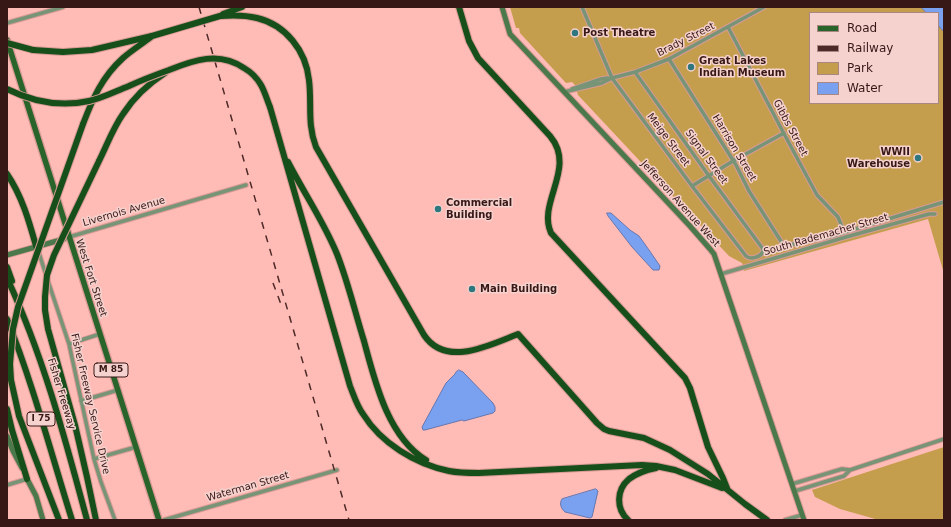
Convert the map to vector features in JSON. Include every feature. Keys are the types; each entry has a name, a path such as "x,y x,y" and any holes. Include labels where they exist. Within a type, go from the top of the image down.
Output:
{"highway":[{"path":"7,43 33,50 63,52 92,50 152,36 220,16 242,7"},
{"path":"459,7 468,41 478,58 555,142 559,156 559,169 548,214 551,233 685,378 690,388 708,447 727,490"},
{"path":"220,16 245,16 261,20 278,27 290,38 301,52 308,70 310,81 310,126 316,147 426,338 432,344 451,352 462,352 477,350 518,334 604,429 639,437 666,447 700,469 767,520"},
{"path":"59,520 19,416 12,387 10,364 12,329 18,307 93,97 106,77 123,59 152,36"},
{"path":"7,89 23,96 46,102 66,104 91,100 110,94 156,74 190,62 206,59 220,59 235,63 246,69 257,79 264,90 270,107 347,376 357,404 375,431 385,440 407,455 449,471 471,473 636,465 666,468 727,490"},
{"path":"96,520 75,425 48,329 44,297 47,276 54,255 119,121 127,108 138,95 154,80 169,70"},
{"path":"281,148 332,244 355,309 380,396 391,419 408,447 423,459 438,468"},
{"path":"7,174 15,186 23,204 36,246"},
{"path":"7,267 18,302"},
{"name":"Fisher Freeway","path":"7,278 18,302 45,375 87,520"},
{"name":"I 75","path":"7,319 29,380 72,520"},
{"path":"7,409 27,479"},
{"path":"628,520 622,514 619,504 619,495 624,484 640,472 651,469 666,468"}],"main road":[{"name":"Jefferson Avenue West","path":"502,7 510,34 710,249 716,259 803,517"},
{"name":"West Fort Street","path":"7,40 159,520"},
{"name":"Livernois Avenue","path":"9,254 69,237"},
{"path":"7,436 38,501 43,520"}],"street":[{"path":"7,23 63,7"},
{"name":"Meige Street","path":"582,7 612,78 747,258 761,255 763,252"},
{"name":"Brady Street","path":"564,92 602,83 612,78 635,72 670,59 764,7"},
{"name":"Gibbs Street","path":"728,27 817,195 838,217 844,232"},
{"name":"Harrison Street","path":"670,59 734,161 749,191 784,246 829,237 844,232"},
{"name":"Signal Street","path":"635,72 763,249 763,252"},
{"path":"692,186 784,133"},
{"name":"Livernois Avenue","path":"69,237 246,185"},
{"path":"844,232 944,202"},
{"name":"South Rademacher Street","path":"721,274 906,220 929,214 935,214"},
{"name":"Fisher Freeway Service Drive","path":"36,246 69,344 100,482 116,520"},
{"path":"69,344 100,334"},
{"path":"82,401 118,390"},
{"path":"792,484 842,469 850,470 944,439"},
{"path":"94,459 136,447"},
{"name":"Waterman Street","path":"164,520 337,470"},
{"path":"794,491 844,476 850,470"},
{"path":"7,485 27,479"},
{"path":"785,520 803,517"}],"green space":[{"path":"510,7 921,7 926,12 809,12 809,104 939,104 939,26 944,32 944,270 928,219 744,271 742,263 729,256 578,95 575,85 572,82 566,83 520,33 519,28 516,28"},
{"path":"944,447 944,520 879,520 840,509 815,497 812,490"}],"water":[{"path":"921,7 944,7 944,32 939,26 939,12 926,12"},
{"path":"607,213 611,213 639,236 660,266 659,270 653,270 632,247"},
{"path":"459,370 463,372 493,403 495,411 493,413 464,421 462,420 423,430 422,427 446,383"},
{"path":"596,489 598,491 592,517 590,518 565,512 562,509 562,499"}],"railway":[{"path":"199,7 349,520"},
{"path":"273,283 282,307"}],"place":[{"name":"Post Theatre","path":"575,33"},
{"name":"Great Lakes Indian Museum","path":"691,67"},
{"name":"WWII Warehouse","path":"918,158"},
{"name":"Commercial Building","path":"438,209"},
{"name":"Main Building","path":"472,289"}]}
